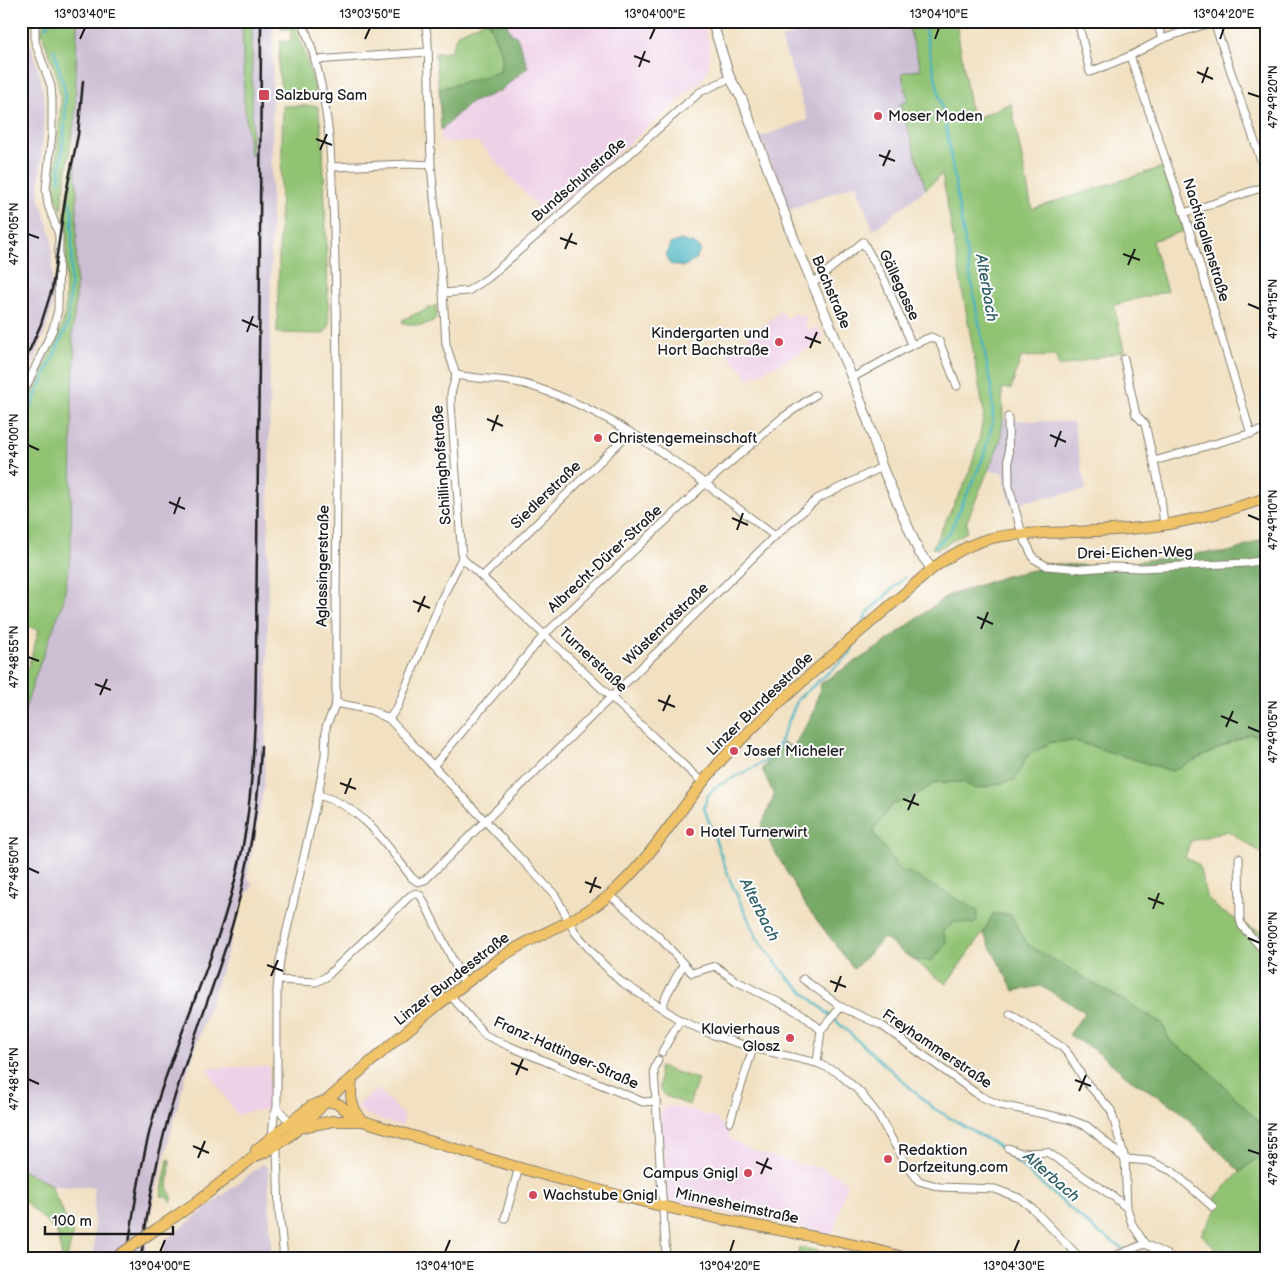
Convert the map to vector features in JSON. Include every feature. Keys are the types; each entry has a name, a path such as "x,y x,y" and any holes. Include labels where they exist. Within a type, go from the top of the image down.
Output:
{"main road":[{"name":"Linzer Bundesstraße","path":"114,1258 195,1202 255,1156 264,1154 272,1142 295,1125 311,1106 326,1101 465,984 522,945 570,922 610,895 646,859 728,753 764,717 932,569 963,548 986,539 1022,534 1164,526 1199,518 1266,498"},
{"path":"352,1079 350,1099 354,1109 363,1121"},
{"path":"326,1101 327,1111 333,1121"},
{"name":"Minnesheimstraße","path":"326,1101 339,1104 351,1115 363,1121 519,1167 663,1206 906,1258"},
{"name":"Minnesheimstraße","path":"295,1125 333,1121 363,1121"}],"street":[{"path":"21,398 53,329 58,310 59,235 48,205 46,189 52,133 52,98 49,79 35,42 36,21"},
{"name":"Aglassingerstraße","path":"284,1258 279,1212 277,1151 272,1142 274,1116 277,1108 278,980 280,960 318,795 325,756 326,727 336,703 338,341 332,166 325,102 315,60 302,21"},
{"name":"Schillinghofstraße","path":"425,21 432,165 446,344 456,376 451,394 451,404 462,558"},
{"name":"Bachstraße","path":"712,21 730,78 742,99 788,224 852,378 882,467 919,552 932,569"},
{"path":"1078,21 1090,72 1130,56 1162,39 1215,22 1266,175"},
{"path":"1157,21 1162,39"},
{"path":"315,60 428,52"},
{"name":"Nachtigallenstraße","path":"1130,56 1184,213 1250,434"},
{"name":"Bundschuhstraße","path":"443,293 468,291 488,278 700,92 730,78"},
{"path":"332,166 432,165"},
{"path":"1184,213 1260,188 1266,179"},
{"name":"Gällegasse","path":"812,284 863,242 885,281 912,345"},
{"path":"852,378 912,345 932,337 939,341 957,386"},
{"path":"1124,359 1136,415 1145,424 1154,461 1164,526"},
{"path":"456,376 526,384 564,398 604,417 630,432 776,536"},
{"name":"Albrecht-Dürer-Straße","path":"434,765 545,634 705,484 782,418 815,395"},
{"name":"Drei-Eichen-Weg","path":"1008,417 1009,487 1022,534 1034,559 1047,566 1083,569 1246,563 1266,560"},
{"path":"1154,461 1266,429"},
{"name":"Siedlerstraße","path":"482,577 630,432"},
{"name":"Wüstenrotstraße","path":"318,795 342,804 357,813 372,826 412,878 418,882 425,880 484,820 776,536 817,499 882,467"},
{"path":"389,719 398,706 442,598 462,558"},
{"name":"Turnerstraße","path":"462,558 703,783"},
{"path":"336,703 371,710 389,719 555,895 575,932 620,981 680,1020 713,1034 753,1048 817,1063 837,1072 860,1092 878,1115 906,1164 919,1181 940,1187 995,1189 1018,1198 1032,1208 1080,1258"},
{"path":"1239,858 1240,920 1242,926 1266,953"},
{"path":"278,980 316,982 326,977 410,896 416,893 421,896 465,984"},
{"path":"610,895 656,934 692,973 715,966 736,981 802,1014 821,1030"},
{"path":"662,1008 667,994 684,965"},
{"name":"Freyhammerstraße","path":"803,979 841,1007 881,1026 980,1096 1000,1105 1068,1119 1087,1126 1125,1158"},
{"name":"Franz-Hattinger-Straße","path":"451,996 485,1035 642,1102 656,1101"},
{"path":"817,1063 821,1030 841,1007"},
{"path":"1010,1014 1062,1046 1085,1082 1111,1110 1125,1158 1127,1208 1132,1224 1145,1244 1173,1258"},
{"path":"662,1052 680,1020"},
{"path":"730,1122 753,1048"},
{"path":"658,1060 654,1070 666,1258"},
{"path":"277,1108 295,1125"},
{"path":"1008,1148 1021,1153 1046,1152 1078,1175 1114,1197 1127,1208"},
{"path":"1125,1158 1149,1161 1172,1171 1213,1207"},
{"path":"504,1218 519,1167"},
{"path":"1110,1258 1145,1244"}],"shaded area":[{"path":"21,21 29,21 28,35 40,75 45,102 39,196 52,239 52,307 21,398"},
{"path":"73,21 273,21 267,708 264,787 247,877 253,885 243,899 184,1081 151,1211 145,1258 94,1258 94,1187 41,1186 21,1177 21,722 36,674 63,602 71,552 72,392 75,356 72,335 76,296 77,185 74,163"},
{"path":"505,21 701,21 710,43 709,66 704,78 546,216 478,142 441,142 441,130 468,104 500,91 511,33"},
{"path":"841,21 907,21 921,69 908,101 900,104 926,189 873,230 856,184 789,210 760,137 808,120 781,38"},
{"name":"Kindergarten und Hort Bachstraße","path":"781,311 787,319 795,312 799,317 803,315 807,320 804,323 810,331 817,326 824,336 808,349 749,379 727,354"},
{"path":"1003,420 1073,422 1086,490 1010,504 1003,472 989,471 1000,442"},
{"path":"269,1066 269,1109 237,1115 206,1068"},
{"path":"378,1089 405,1117 401,1126 365,1114 357,1106"},
{"name":"Campus Gnigl","path":"667,1106 680,1107 713,1117 721,1123 733,1141 752,1150 797,1164 822,1168 841,1177 847,1184 834,1230 829,1235 756,1217 744,1217 668,1200 659,1114"},
{"path":"263,1164 268,1167 273,1258 162,1258 164,1241"}],"green space":[{"path":"44,21 77,21 75,116 61,210 54,188 61,103 56,73 41,31"},
{"path":"242,21 252,21 252,156 250,155 244,101"},
{"path":"281,21 293,21 317,96 313,100 293,99 283,90 279,74 280,42 291,41 291,29 281,29"},
{"path":"488,21 502,55 500,72 439,89 435,53 450,52 458,33"},
{"path":"488,21 505,21 511,33 517,37 528,67 500,91 468,104 441,130 439,89 500,72 502,55"},
{"path":"907,21 956,21 972,120 1011,103 1032,209 1163,167 1184,231 1152,241 1167,291 1114,305 1124,351 1059,367 1056,356 1021,357 1011,389 1002,388 1003,420 1000,442 967,521 967,532 938,549 932,548 968,477 979,440 984,413 942,174 926,189 900,104 908,101 902,73 921,69"},
{"path":"283,106 318,106 323,144 329,327 323,334 277,333"},
{"path":"74,163 77,185 76,296 72,335 75,356 72,392 71,552 63,602 36,674 21,722 21,666 28,668 39,630 21,624 21,420 62,326 65,313 67,222 64,216"},
{"path":"436,305 437,319 421,326 403,323 402,320"},
{"path":"1266,537 1266,738 1249,734 1172,771 1075,741 1051,742 1027,756 1015,780 976,789 963,782 936,782 912,798 892,805 872,831 902,872 908,872 977,910 977,920 974,924 954,922 943,931 947,944 931,961 913,960 884,938 854,969 806,906 761,827 774,795 762,769 783,743 793,747 814,712 821,683 880,646 947,596 1006,576 1059,564 1118,567 1140,561 1209,552 1223,553"},
{"path":"1250,734 1266,738 1266,856 1228,831 1191,841 1185,857 1199,865 1206,896 1221,911 1251,928 1266,932 1266,1129 1202,1064 1170,1041 1162,1023 1028,945 1010,915 993,914 983,933 946,984 913,960 931,961 943,931 954,922 902,872 872,831 892,805 912,798 936,782 963,782 976,789 1015,780 1027,756 1051,742 1075,741 1172,771"},
{"path":"993,914 1010,914 1028,945 1162,1023 1170,1041 1202,1064 1266,1129 1266,1151 1240,1172 1177,1108 1130,1079 1099,1053 1069,1035 1085,1012 1041,986 1014,991 983,933"},
{"path":"659,1067 698,1079 689,1105 665,1096 660,1091"},
{"path":"1266,1151 1266,1258 1224,1258 1201,1234 1218,1208 1211,1202 1240,1172"},
{"path":"168,1159 170,1160 168,1190 173,1198 171,1202 167,1197 161,1196"},
{"path":"21,1170 50,1184 73,1235 67,1258 62,1258 57,1232 21,1198"},
{"path":"799,1247 853,1258 797,1258"}],"water":[{"path":"681,240 694,244 701,250 695,261 682,267 670,264 666,254 670,244"}],"waterway":[{"path":"46,27 49,21"},
{"name":"Alterbach","path":"923,21 946,126 970,275 992,391 993,421 983,458 950,532 935,547"},
{"path":"54,50 65,91 65,125 59,181"},
{"path":"21,429 68,324 72,255 72,211 69,201"},
{"name":"Alterbach","path":"862,625 867,613 905,577"},
{"name":"Alterbach","path":"855,641 850,654 798,699 778,746 766,761 715,787 707,797 704,808 730,880 757,938 787,977 933,1108 997,1145 1095,1230 1125,1250"},
{"name":"Alterbach","path":"1129,1253 1136,1258"}],"railway":[{"path":"127,1258 140,1177 153,1117 170,1064 231,897 246,828 250,793 256,689 261,21"},
{"path":"21,370 41,324 52,289 66,193 78,135 83,81"},
{"path":"141,1258 154,1179 167,1121 217,974 240,896 254,822 261,746"}],"place":[{"name":"Salzburg Sam","path":"264,95"},
{"name":"Moser Moden","path":"878,116"},
{"name":"Kindergarten und Hort Bachstraße","path":"779,342"},
{"name":"Christengemeinschaft","path":"598,438"},
{"name":"Josef Micheler","path":"734,751"},
{"name":"Hotel Turnerwirt","path":"690,832"},
{"name":"Klavierhaus Glosz","path":"790,1038"},
{"name":"Redaktion Dorfzeitung.com","path":"888,1159"},
{"name":"Campus Gnigl","path":"748,1173"},
{"name":"Wachstube Gnigl","path":"533,1195"}]}
